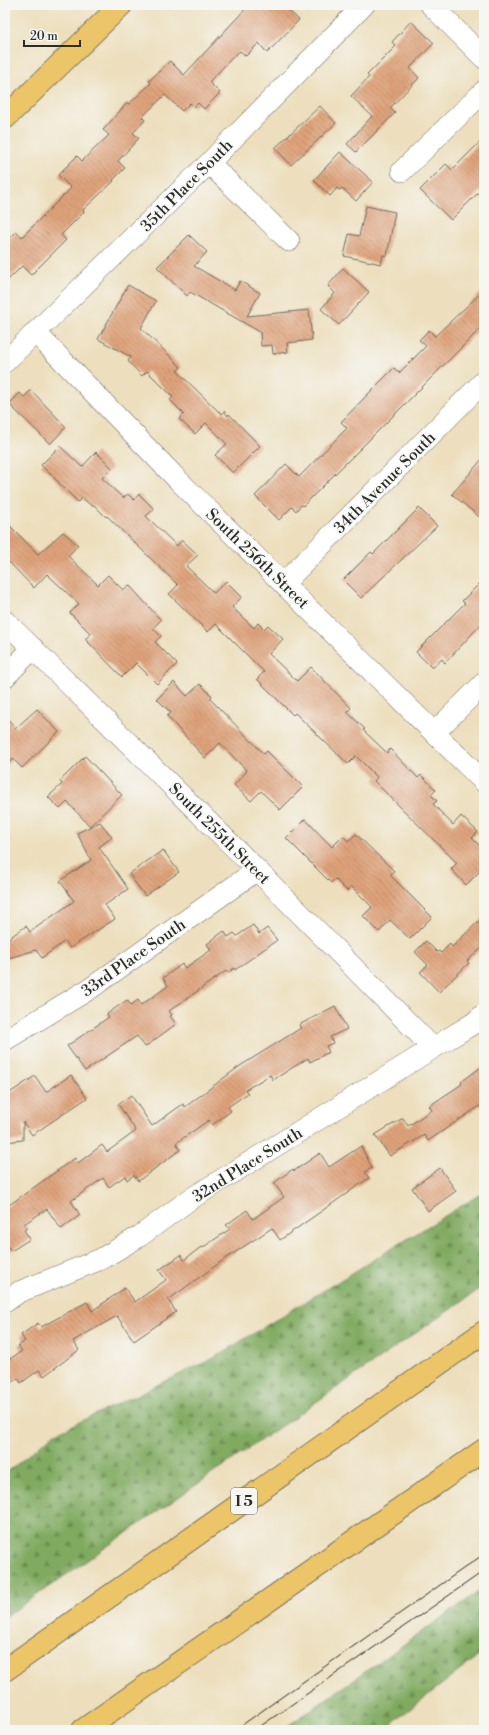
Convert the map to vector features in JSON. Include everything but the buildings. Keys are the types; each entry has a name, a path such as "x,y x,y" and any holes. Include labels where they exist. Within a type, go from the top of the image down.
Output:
{"main road":[{"path":"5,118 121,5"},
{"name":"I 5","path":"5,1670 484,1332"},
{"path":"84,1730 484,1450"}],"street":[{"name":"35th Place South","path":"5,362 209,163 364,5"},
{"path":"431,5 484,58"},
{"path":"402,170 484,91"},
{"path":"209,163 289,241"},
{"name":"South 256th Street","path":"35,332 179,481 484,782"},
{"name":"34th Avenue South","path":"284,583 484,381"},
{"name":"South 255th Street","path":"5,621 257,870 433,1048"},
{"path":"5,676 33,648"},
{"path":"434,733 484,683"},
{"name":"33rd Place South","path":"5,1040 91,988 257,870"},
{"name":"32nd Place South","path":"5,1302 19,1292 101,1259 133,1240 189,1200 474,1023 484,1014"}],"green space":[{"path":"484,1192 484,1286 5,1617 5,1474 54,1434 212,1359"},
{"path":"484,1588 484,1652 393,1722 391,1730 282,1730"}],"tram line":[{"path":"235,1730 484,1554"},
{"path":"255,1730 484,1571"}]}
